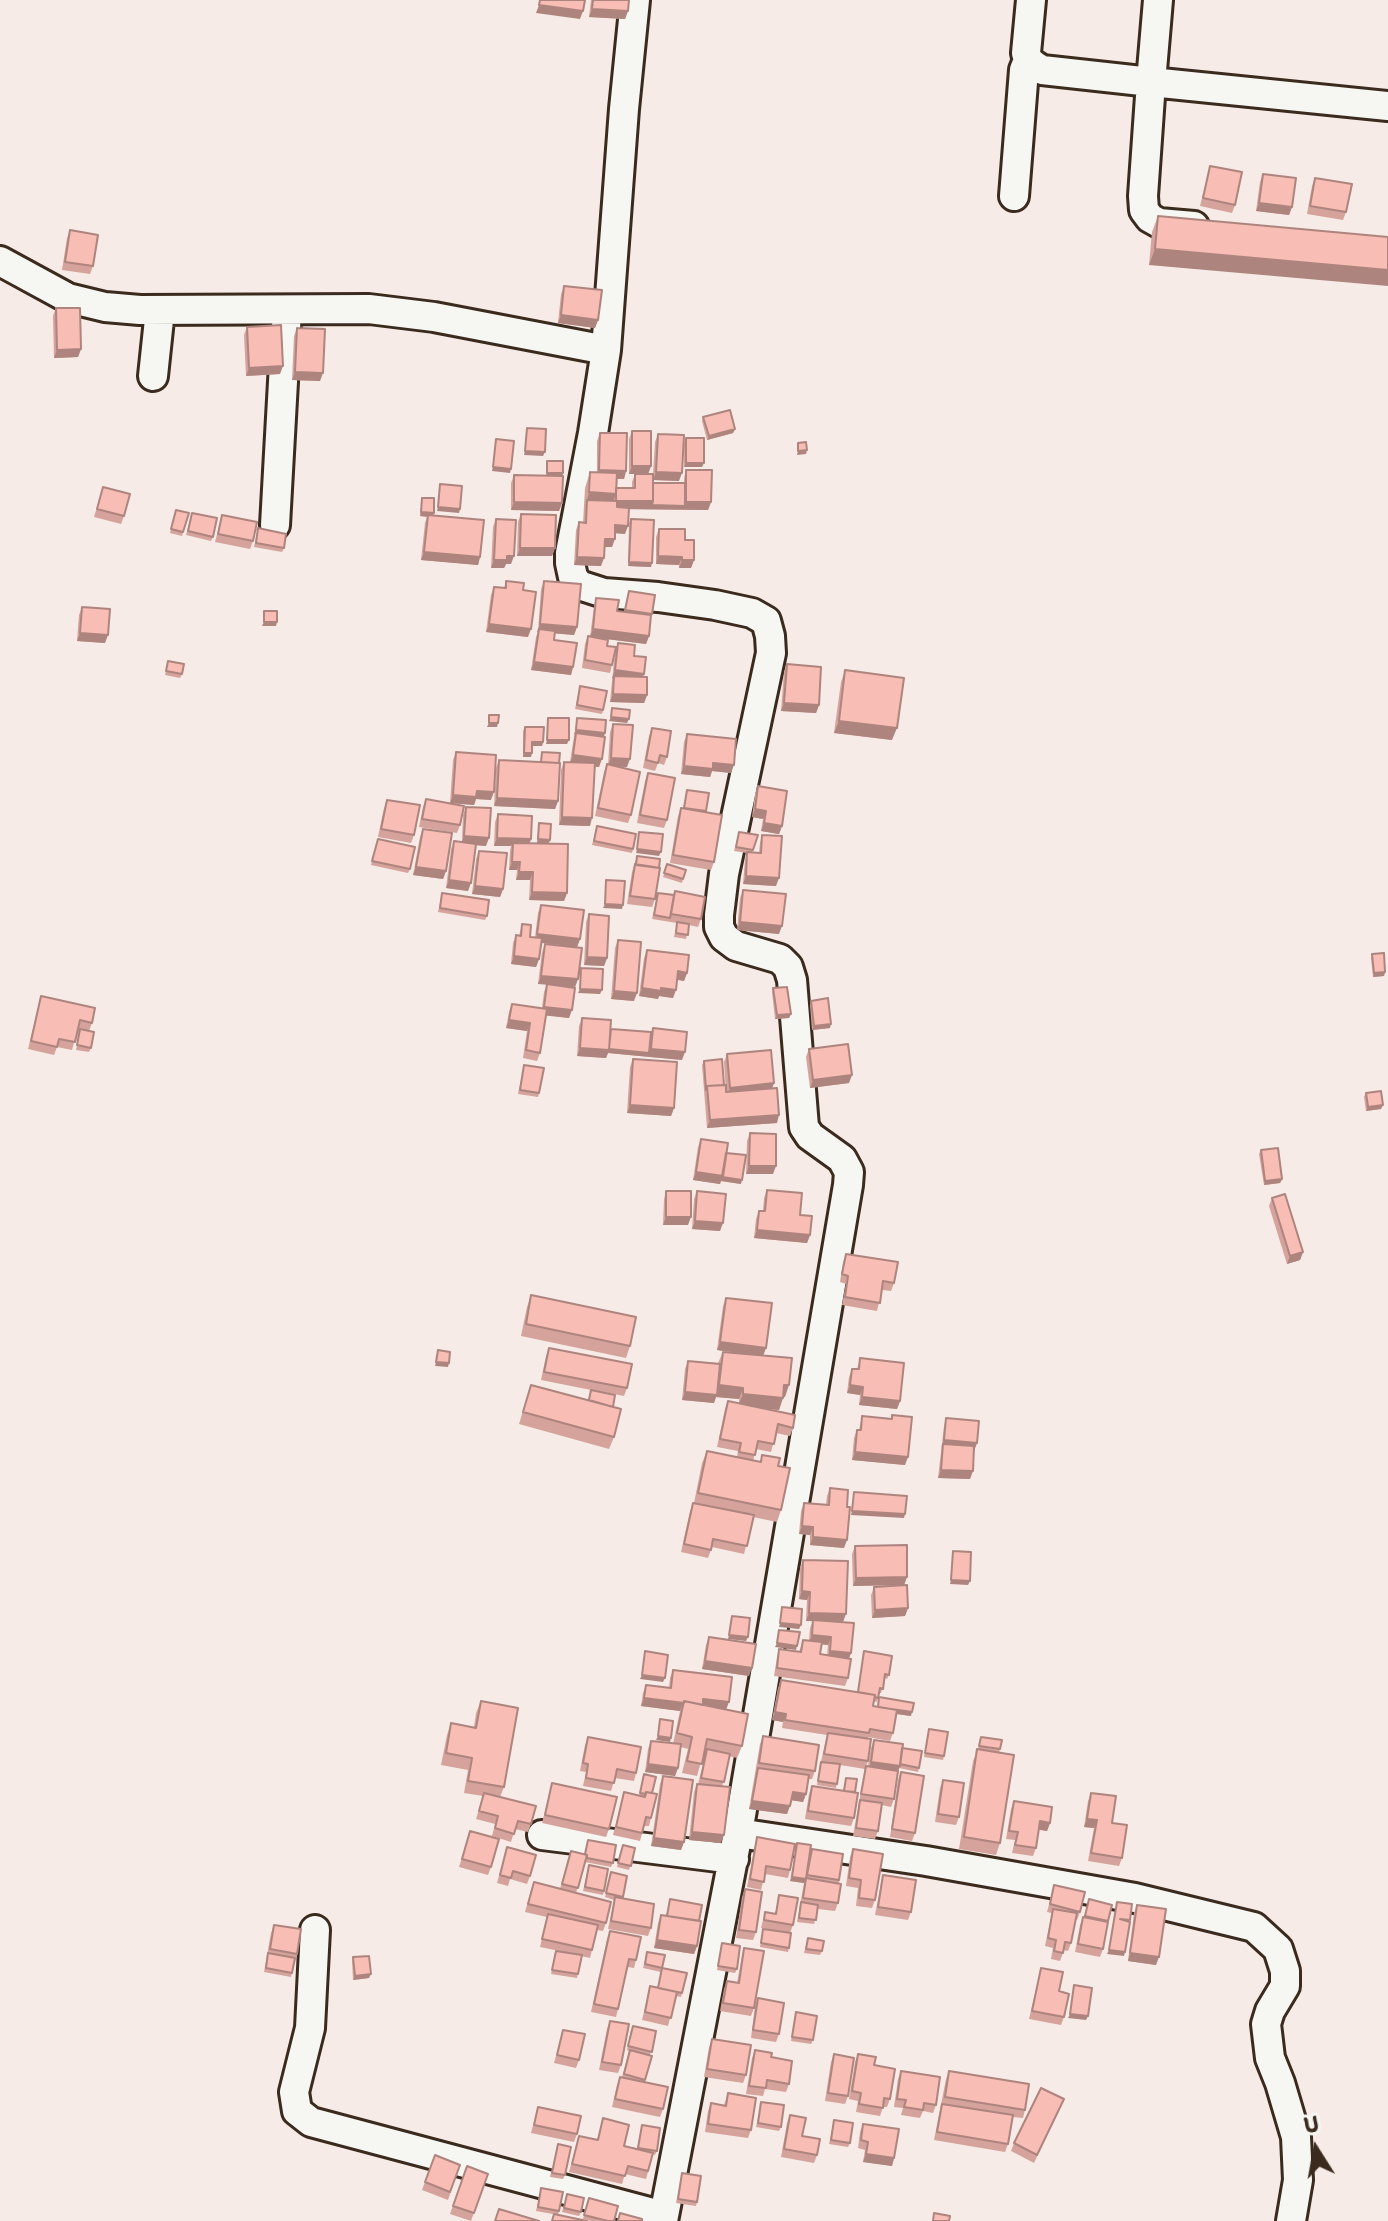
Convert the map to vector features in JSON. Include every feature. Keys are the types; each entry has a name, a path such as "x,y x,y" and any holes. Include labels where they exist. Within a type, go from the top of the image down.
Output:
{"street":[{"path":"315,1930 310,2028 294,2092 297,2111 311,2122 664,2218 736,1846 849,1172 842,1159 810,1136 804,1127 792,980 788,967 780,959 736,946 724,937 719,927 724,874 771,653 766,621 752,613 715,605 604,593 579,585 573,577 570,563 606,350 635,0"},
{"path":"1014,196 1031,0"},
{"path":"1158,0 1144,210 1159,223 1217,228"},
{"path":"1028,60 1042,70 1388,106"},
{"path":"0,261 68,298 105,307 160,310 369,309 403,312 606,350"},
{"path":"153,376 160,310"},
{"path":"275,525 287,310"},
{"path":"542,1835 926,1861 1135,1898 1254,1927 1278,1949 1285,1971 1285,1986 1266,2024 1270,2058 1296,2137 1298,2180 1291,2221"}],"building":[{"path":"540,0 585,0 583,11 539,5"},
{"path":"593,0 629,0 628,11 592,9"},
{"path":"1210,166 1242,172 1235,205 1203,198"},
{"path":"1263,174 1296,178 1292,207 1259,203"},
{"path":"1315,178 1352,184 1346,212 1310,206"},
{"path":"1158,216 1388,237 1388,270 1155,249"},
{"path":"70,230 98,235 93,266 65,262"},
{"path":"564,286 602,290 598,320 561,315"},
{"path":"56,308 80,308 81,349 57,350"},
{"path":"281,325 283,366 249,368 247,327"},
{"path":"297,328 325,329 323,373 295,372"},
{"path":"730,410 735,429 709,436 703,417"},
{"path":"527,428 546,429 545,452 525,451"},
{"path":"632,431 651,431 651,466 632,466"},
{"path":"600,433 627,433 626,471 599,470"},
{"path":"658,434 684,435 682,473 656,472"},
{"path":"686,438 704,438 704,463 686,463"},
{"path":"496,439 514,441 511,469 493,467"},
{"path":"806,442 807,450 798,451 798,443"},
{"path":"547,461 563,461 563,473 547,473"},
{"path":"686,470 712,470 711,502 686,502"},
{"path":"590,472 617,473 616,494 589,492"},
{"path":"635,474 653,474 653,501 616,501 616,488 635,488"},
{"path":"514,475 563,476 562,503 514,502"},
{"path":"653,483 685,483 685,506 652,505"},
{"path":"440,484 462,486 460,509 438,507"},
{"path":"103,487 130,494 124,516 97,509"},
{"path":"422,498 434,498 434,513 421,512"},
{"path":"587,500 617,501 617,507 629,508 628,526 615,525 615,539 605,539 604,558 577,557 579,522 586,523"},
{"path":"176,510 189,513 183,532 171,529"},
{"path":"192,513 217,518 213,537 188,531"},
{"path":"521,514 556,515 555,548 520,548"},
{"path":"222,515 257,522 253,541 218,534"},
{"path":"428,515 484,520 480,557 424,552"},
{"path":"496,519 516,520 514,556 507,556 507,560 494,560"},
{"path":"631,519 654,520 652,563 629,562"},
{"path":"258,528 286,534 284,548 256,543"},
{"path":"659,529 685,529 685,540 694,540 694,560 658,556"},
{"path":"506,581 524,583 523,590 536,592 531,629 489,624 494,587 506,588"},
{"path":"544,581 581,584 577,627 540,624"},
{"path":"629,591 655,595 652,614 625,610"},
{"path":"596,598 619,600 617,611 651,615 649,636 593,629"},
{"path":"82,607 110,609 108,635 80,633"},
{"path":"264,611 277,611 277,622 264,622"},
{"path":"539,629 555,631 554,640 577,643 573,667 534,662"},
{"path":"588,636 608,640 607,646 616,647 612,665 585,660"},
{"path":"618,643 635,645 634,656 646,657 644,674 615,670"},
{"path":"168,661 184,664 182,674 166,671"},
{"path":"787,664 821,667 819,705 784,703"},
{"path":"845,670 904,678 897,728 839,721"},
{"path":"614,676 647,677 647,695 613,694"},
{"path":"580,686 607,691 603,710 577,705"},
{"path":"612,708 630,710 629,719 611,717"},
{"path":"489,715 499,715 498,723 489,723"},
{"path":"548,718 569,718 569,740 547,740"},
{"path":"577,718 606,720 605,733 576,730"},
{"path":"613,724 633,725 630,759 611,758"},
{"path":"525,727 544,727 543,742 532,742 532,753 524,753"},
{"path":"652,728 671,731 667,757 660,755 658,763 646,760"},
{"path":"576,733 605,737 602,759 573,755"},
{"path":"687,734 736,739 734,765 713,763 713,769 684,766"},
{"path":"456,752 496,755 494,792 477,791 476,797 453,795"},
{"path":"542,752 560,753 559,763 541,762"},
{"path":"499,760 560,763 558,801 497,798"},
{"path":"564,762 595,763 592,818 562,817"},
{"path":"607,764 640,772 631,815 598,808"},
{"path":"648,773 675,778 667,820 640,815"},
{"path":"758,786 787,791 782,826 764,823 766,811 755,809"},
{"path":"687,790 709,793 706,811 684,808"},
{"path":"426,799 464,806 460,825 422,819"},
{"path":"387,800 420,805 414,835 381,829"},
{"path":"466,807 491,808 489,838 464,836"},
{"path":"681,808 722,815 714,862 673,855"},
{"path":"498,814 532,816 531,839 497,838"},
{"path":"539,823 551,824 550,840 538,839"},
{"path":"597,826 636,834 633,849 594,841"},
{"path":"423,829 452,833 446,871 416,867"},
{"path":"639,832 663,834 661,852 637,849"},
{"path":"739,832 758,835 753,850 736,847"},
{"path":"762,835 782,836 779,878 746,876 747,852 761,853"},
{"path":"378,839 415,847 410,869 372,861"},
{"path":"454,841 476,844 471,883 449,880"},
{"path":"513,843 568,844 567,893 532,892 533,872 519,872 520,862 512,862"},
{"path":"479,851 507,853 503,889 475,886"},
{"path":"637,856 660,859 659,868 636,865"},
{"path":"635,864 660,868 655,899 630,896"},
{"path":"667,864 686,870 683,879 664,873"},
{"path":"606,880 625,881 623,905 605,904"},
{"path":"743,890 786,894 782,926 740,922"},
{"path":"675,891 705,897 701,919 671,914"},
{"path":"442,893 489,900 487,916 440,908"},
{"path":"658,893 674,895 670,918 654,915"},
{"path":"541,905 584,910 580,939 537,934"},
{"path":"589,914 609,916 607,958 587,957"},
{"path":"677,922 689,924 688,935 676,933"},
{"path":"522,924 531,925 530,937 542,938 539,959 514,956 516,935 521,936"},
{"path":"618,940 641,942 637,993 614,991"},
{"path":"545,944 582,948 578,979 541,976"},
{"path":"647,950 689,955 687,973 678,971 676,990 642,988"},
{"path":"1384,953 1385,972 1374,973 1372,954"},
{"path":"581,968 603,969 602,990 580,989"},
{"path":"547,984 575,988 572,1010 544,1007"},
{"path":"787,987 791,1014 777,1015 773,988"},
{"path":"41,996 95,1008 92,1023 80,1020 75,1042 59,1039 57,1047 31,1041"},
{"path":"828,998 831,1024 814,1026 811,1001"},
{"path":"512,1004 547,1009 540,1053 526,1050 530,1023 509,1020"},
{"path":"582,1018 611,1020 609,1050 580,1048"},
{"path":"653,1028 687,1032 685,1052 651,1049"},
{"path":"80,1029 94,1032 91,1048 77,1045"},
{"path":"611,1029 651,1032 649,1053 609,1049"},
{"path":"848,1044 852,1075 813,1080 809,1049"},
{"path":"771,1050 774,1083 730,1088 727,1054"},
{"path":"633,1059 677,1062 674,1108 630,1105"},
{"path":"722,1059 724,1085 707,1086 706,1090 704,1061"},
{"path":"524,1065 544,1068 539,1093 520,1090"},
{"path":"726,1085 726,1092 777,1088 779,1115 710,1120 707,1086"},
{"path":"1381,1091 1383,1105 1368,1107 1366,1093"},
{"path":"750,1133 776,1134 776,1166 749,1166"},
{"path":"701,1139 728,1143 723,1176 696,1172"},
{"path":"1278,1148 1282,1179 1265,1181 1261,1150"},
{"path":"726,1153 746,1155 742,1180 722,1177"},
{"path":"767,1190 802,1193 800,1215 812,1216 810,1235 757,1230 759,1211 765,1211"},
{"path":"666,1191 691,1191 691,1217 666,1217"},
{"path":"697,1191 726,1194 723,1223 695,1221"},
{"path":"1285,1194 1303,1252 1290,1256 1272,1198"},
{"path":"846,1254 898,1262 894,1283 883,1281 880,1303 845,1297 848,1276 842,1274"},
{"path":"531,1295 636,1317 630,1346 526,1324"},
{"path":"726,1298 772,1303 766,1348 720,1342"},
{"path":"549,1348 632,1364 627,1388 544,1372"},
{"path":"438,1350 450,1352 449,1363 436,1362"},
{"path":"723,1352 792,1358 789,1385 784,1385 783,1398 743,1394 743,1388 719,1385"},
{"path":"860,1358 904,1363 900,1401 862,1397 863,1387 850,1385 852,1369 859,1369"},
{"path":"688,1361 720,1364 717,1395 685,1392"},
{"path":"531,1385 621,1409 614,1437 523,1412"},
{"path":"591,1390 615,1395 613,1407 589,1400"},
{"path":"728,1401 795,1415 793,1428 778,1424 774,1444 758,1441 755,1455 739,1452 741,1443 720,1439"},
{"path":"892,1415 912,1417 908,1457 855,1452 862,1416 892,1419"},
{"path":"946,1418 979,1421 977,1443 944,1440"},
{"path":"943,1444 974,1446 973,1471 941,1470"},
{"path":"707,1451 761,1462 762,1455 780,1458 778,1466 790,1468 781,1510 698,1493"},
{"path":"830,1488 848,1490 847,1540 813,1537 813,1527 802,1526 804,1503 829,1505"},
{"path":"854,1492 907,1496 905,1514 852,1511"},
{"path":"693,1503 754,1515 747,1546 713,1539 711,1550 684,1544"},
{"path":"907,1545 907,1577 856,1578 855,1546"},
{"path":"953,1551 971,1552 970,1581 951,1580"},
{"path":"803,1560 848,1561 846,1614 809,1613 810,1592 802,1591"},
{"path":"907,1585 908,1608 875,1610 874,1587"},
{"path":"782,1607 802,1609 801,1625 780,1623"},
{"path":"732,1616 750,1618 748,1637 729,1635"},
{"path":"813,1620 854,1623 851,1653 830,1651 831,1637 812,1635"},
{"path":"779,1630 800,1632 797,1646 777,1643"},
{"path":"709,1637 756,1644 752,1668 705,1661"},
{"path":"803,1640 822,1642 820,1654 851,1659 848,1678 777,1668 779,1649 801,1652"},
{"path":"645,1651 668,1655 665,1678 642,1675"},
{"path":"864,1651 892,1656 889,1675 885,1674 878,1698 858,1692"},
{"path":"673,1670 732,1677 729,1702 703,1699 703,1705 644,1698 646,1685 671,1688"},
{"path":"781,1680 875,1695 873,1706 897,1710 893,1733 870,1729 869,1733 785,1720 786,1714 775,1712"},
{"path":"879,1697 914,1703 912,1712 878,1707"},
{"path":"481,1701 518,1708 504,1787 468,1781 472,1758 446,1753 451,1723 476,1728"},
{"path":"684,1701 748,1714 742,1746 707,1739 702,1764 687,1761 692,1737 677,1733"},
{"path":"660,1719 673,1721 671,1738 658,1736"},
{"path":"929,1729 948,1732 944,1756 925,1753"},
{"path":"828,1733 871,1739 868,1761 824,1754"},
{"path":"763,1736 819,1745 815,1771 759,1763"},
{"path":"588,1737 641,1747 636,1773 617,1769 614,1783 586,1778 588,1764 583,1763"},
{"path":"981,1737 1002,1740 1000,1749 979,1746"},
{"path":"874,1740 903,1744 900,1766 871,1762"},
{"path":"651,1741 681,1744 678,1768 648,1764"},
{"path":"902,1748 922,1751 919,1768 900,1764"},
{"path":"707,1749 730,1754 724,1782 701,1778"},
{"path":"977,1749 1014,1755 1000,1843 964,1837"},
{"path":"821,1762 840,1764 837,1784 818,1781"},
{"path":"866,1766 898,1771 894,1799 861,1794"},
{"path":"758,1768 809,1775 806,1794 793,1792 790,1806 752,1801"},
{"path":"901,1772 924,1776 915,1833 892,1829"},
{"path":"644,1774 656,1777 652,1793 640,1793"},
{"path":"663,1776 693,1780 684,1842 654,1838"},
{"path":"846,1778 857,1779 855,1792 844,1791"},
{"path":"943,1780 964,1783 959,1817 938,1814"},
{"path":"552,1783 617,1797 609,1829 545,1815"},
{"path":"697,1784 730,1787 724,1835 692,1832"},
{"path":"812,1786 858,1793 854,1818 808,1811"},
{"path":"624,1792 645,1797 646,1792 657,1794 651,1818 646,1817 642,1833 616,1827"},
{"path":"484,1793 536,1806 531,1824 518,1821 514,1834 495,1828 498,1816 479,1811"},
{"path":"1091,1793 1116,1796 1112,1823 1127,1825 1122,1858 1091,1853 1097,1820 1087,1819"},
{"path":"860,1800 882,1803 878,1831 856,1828"},
{"path":"1014,1801 1052,1807 1050,1823 1040,1821 1036,1848 1015,1845 1018,1832 1009,1831"},
{"path":"470,1831 499,1839 491,1867 462,1859"},
{"path":"757,1837 795,1844 790,1870 766,1866 764,1882 750,1879"},
{"path":"588,1840 616,1845 613,1863 587,1858"},
{"path":"797,1843 811,1845 806,1879 792,1877"},
{"path":"623,1845 635,1848 631,1866 618,1863"},
{"path":"507,1847 536,1855 530,1876 513,1871 511,1878 500,1875"},
{"path":"812,1849 843,1854 839,1880 807,1875"},
{"path":"853,1849 883,1854 875,1900 859,1898 861,1880 849,1878"},
{"path":"571,1851 587,1855 578,1888 562,1884"},
{"path":"589,1865 608,1869 604,1891 585,1887"},
{"path":"611,1872 627,1876 623,1897 606,1893"},
{"path":"883,1875 916,1880 911,1912 878,1907"},
{"path":"806,1878 841,1884 838,1903 803,1898"},
{"path":"534,1882 611,1902 606,1923 528,1904"},
{"path":"1054,1885 1085,1892 1080,1912 1050,1904"},
{"path":"745,1889 762,1892 756,1932 739,1930"},
{"path":"779,1895 798,1898 793,1925 764,1920 765,1912 776,1914"},
{"path":"615,1897 654,1904 651,1928 611,1921"},
{"path":"670,1899 702,1905 699,1921 667,1916"},
{"path":"1089,1899 1112,1905 1108,1921 1085,1916"},
{"path":"801,1902 818,1905 816,1920 799,1918"},
{"path":"1117,1902 1132,1904 1130,1920 1120,1919 1130,1922 1125,1952 1109,1950"},
{"path":"1137,1905 1166,1909 1159,1957 1130,1953"},
{"path":"1053,1909 1077,1913 1071,1943 1065,1942 1063,1953 1054,1951 1056,1940 1048,1938"},
{"path":"548,1914 598,1925 592,1950 542,1939"},
{"path":"661,1915 701,1921 697,1946 657,1940"},
{"path":"1083,1917 1108,1922 1103,1949 1078,1944"},
{"path":"274,1925 301,1929 297,1954 270,1949"},
{"path":"763,1929 791,1933 789,1948 761,1943"},
{"path":"610,1931 641,1937 636,1960 629,1959 618,2009 594,2004"},
{"path":"808,1938 824,1941 822,1951 806,1949"},
{"path":"722,1943 740,1946 737,1969 718,1966"},
{"path":"744,1948 764,1951 754,2008 723,2003 727,1981 739,1983"},
{"path":"556,1951 582,1955 578,1974 552,1970"},
{"path":"647,1952 665,1955 662,1968 645,1964"},
{"path":"268,1953 295,1958 292,1973 266,1968"},
{"path":"369,1956 371,1974 355,1976 353,1957"},
{"path":"662,1968 687,1973 682,1993 658,1988"},
{"path":"1041,1968 1063,1972 1059,1991 1069,1994 1064,2017 1032,2011"},
{"path":"1074,1985 1092,1988 1088,2016 1070,2014"},
{"path":"650,1986 677,1992 671,2018 645,2012"},
{"path":"758,1998 784,2003 779,2034 753,2030"},
{"path":"796,2012 817,2016 813,2040 792,2037"},
{"path":"610,2021 629,2024 621,2065 602,2062"},
{"path":"633,2026 656,2031 652,2052 628,2046"},
{"path":"563,2030 585,2034 579,2060 557,2055"},
{"path":"712,2039 751,2045 746,2075 707,2069"},
{"path":"630,2050 652,2056 645,2080 624,2074"},
{"path":"755,2050 792,2061 789,2084 767,2080 766,2088 749,2086"},
{"path":"834,2054 854,2058 848,2096 828,2093"},
{"path":"858,2054 876,2057 874,2065 895,2069 890,2099 884,2098 883,2108 859,2104 861,2093 852,2091"},
{"path":"901,2071 940,2077 936,2105 924,2103 923,2110 904,2107 906,2100 897,2099"},
{"path":"949,2071 1029,2084 1025,2110 945,2097"},
{"path":"620,2077 668,2087 663,2109 615,2099"},
{"path":"1041,2088 1064,2099 1037,2155 1014,2143"},
{"path":"728,2093 756,2098 751,2130 708,2124 711,2103 726,2106"},
{"path":"761,2102 784,2105 781,2127 758,2123"},
{"path":"942,2104 1013,2115 1008,2144 937,2132"},
{"path":"538,2107 581,2116 577,2134 534,2125"},
{"path":"790,2115 806,2118 802,2136 820,2139 817,2155 784,2149"},
{"path":"603,2118 629,2125 624,2146 653,2153 648,2171 628,2166 625,2176 572,2164 579,2136 598,2140"},
{"path":"834,2120 853,2123 850,2143 831,2140"},
{"path":"863,2124 899,2129 894,2158 866,2154 868,2142 861,2140"},
{"path":"642,2125 660,2128 657,2151 638,2148"},
{"path":"558,2144 571,2147 565,2175 552,2173"},
{"path":"435,2155 460,2165 450,2192 425,2182"},
{"path":"467,2166 488,2174 474,2213 453,2206"},
{"path":"682,2173 701,2176 697,2202 678,2199"},
{"path":"541,2188 563,2192 559,2211 538,2207"},
{"path":"567,2194 584,2198 581,2212 564,2208"},
{"path":"589,2198 618,2206 614,2221 584,2215"},
{"path":"499,2209 539,2221 495,2221"},
{"path":"620,2213 642,2219 642,2221 618,2221"},
{"path":"934,2213 950,2216 949,2221 933,2221"},
{"path":"554,2214 587,2221 552,2221"}]}
